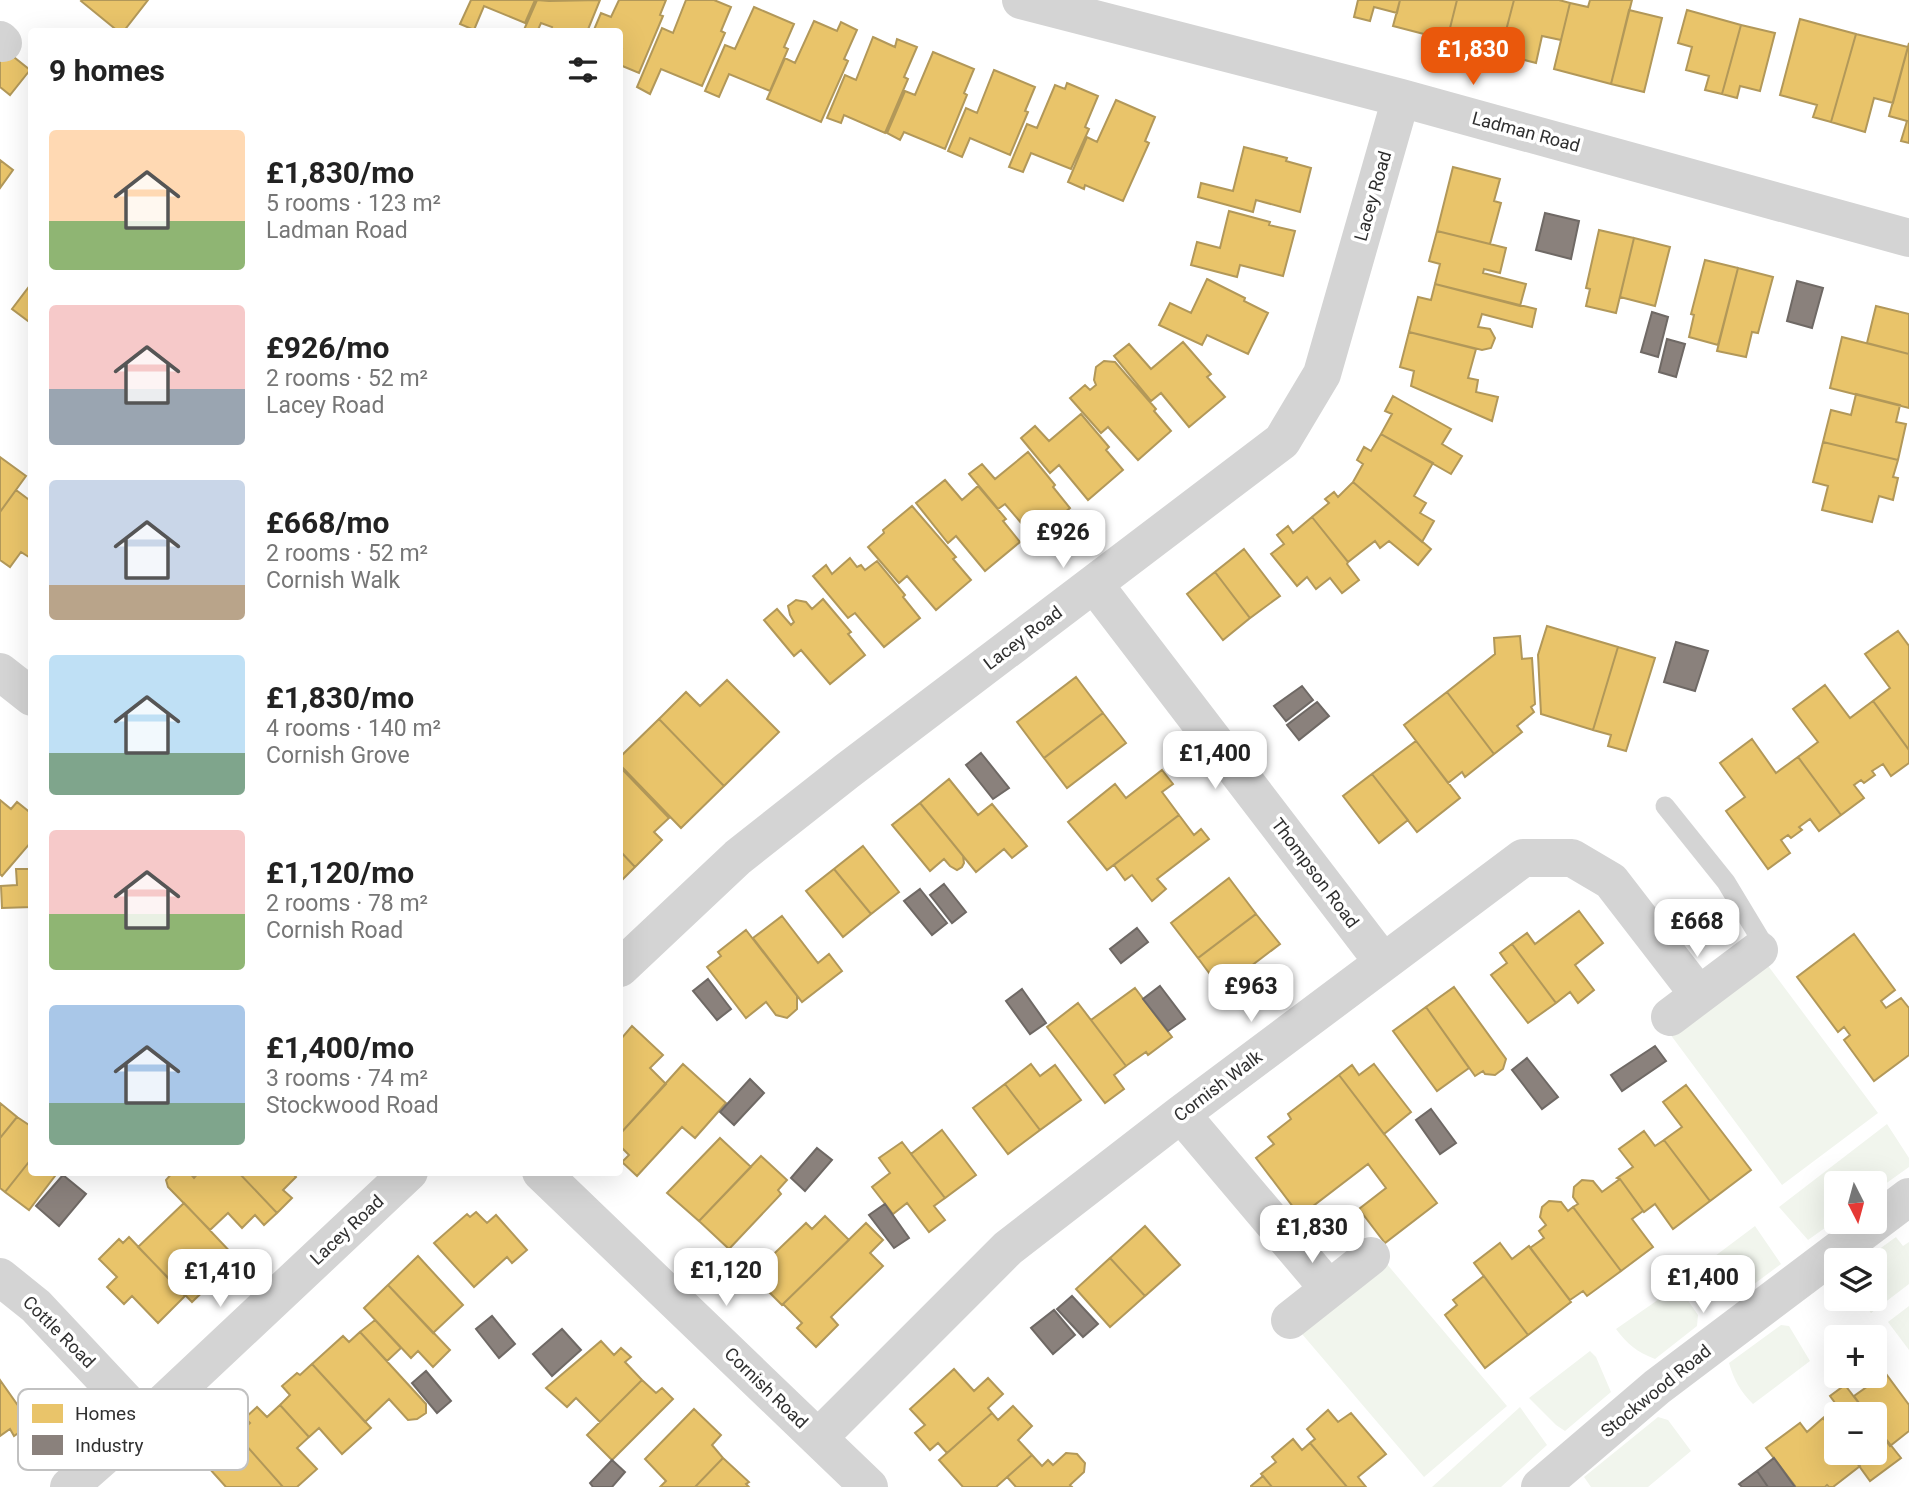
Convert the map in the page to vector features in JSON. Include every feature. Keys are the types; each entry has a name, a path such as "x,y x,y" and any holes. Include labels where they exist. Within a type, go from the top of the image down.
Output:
{"street":[{"name":"Ladman Road","path":"1021,0 1401,98 1909,238"},
{"name":"Lacey Road","path":"623,965 738,857 847,771 1282,441 1322,374 1401,98"},
{"name":"Thompson Road","path":"1094,584 1383,962"},
{"path":"0,672 28,694"},
{"name":"Cornish Walk","path":"818,1438 1008,1248 1181,1114 1523,858 1572,858 1611,881 1684,1006 1759,950"},
{"path":"1181,1114 1329,1289"},
{"name":"Lacey Road","path":"178,1389 405,1176"},
{"name":"Cornish Road","path":"545,1176 869,1487"},
{"name":"Stockwood Road","path":"1540,1487 1657,1387 1909,1197"},
{"path":"1290,1320 1371,1256"},
{"name":"Cottle Road","path":"0,1277 36,1306 114,1389"},
{"name":"Lacey Road","path":"69,1487 88,1470"}],"lane":[{"path":"1665,806 1726,881 1764,945 1759,950"}],"shaded area":[{"path":"1766,963 1878,1113 1782,1185 1670,1034"},
{"path":"1887,1124 1909,1158 1909,1167 1887,1183 1887,1171 1826,1171"},
{"path":"1824,1172 1824,1229 1808,1240 1779,1207"},
{"path":"1755,1226 1781,1264 1738,1296 1728,1291 1703,1265"},
{"path":"1896,1237 1903,1246 1909,1242 1909,1284 1887,1301 1887,1248 1881,1248"},
{"path":"1386,1263 1507,1406 1424,1477 1302,1334"},
{"path":"1678,1286 1698,1315 1697,1326 1655,1359 1633,1347 1616,1329"},
{"path":"1909,1306 1909,1350 1888,1322"},
{"path":"1781,1325 1789,1326 1810,1361 1753,1404 1738,1385 1729,1363"},
{"path":"1590,1351 1596,1357 1611,1392 1565,1431 1529,1398"},
{"path":"1520,1407 1547,1445 1501,1487 1432,1487"},
{"path":"1658,1417 1668,1420 1691,1451 1648,1487 1591,1487 1584,1477"}],"building: Homes":[{"path":"148,0 126,28 114,28 81,1"},
{"path":"471,0 535,0 525,23 484,6 475,28 460,24"},
{"path":"537,0 600,0 589,28 552,28 541,23 539,28 525,28"},
{"path":"619,0 666,0 660,15 663,16 639,73 623,66 623,28 595,28 601,13 611,17"},
{"path":"686,0 714,0 731,7 721,31 725,33 702,86 661,69 650,94 637,87 662,28 673,33"},
{"path":"1358,0 1400,0 1397,13 1374,7 1370,21 1354,17"},
{"path":"1400,0 1457,0 1447,40 1393,26"},
{"path":"1457,0 1514,0 1503,42 1480,37 1477,48 1447,40"},
{"path":"1514,0 1559,0 1570,3 1561,40 1542,36 1536,63 1517,58 1520,46 1503,42"},
{"path":"1590,0 1632,0 1611,84 1554,69 1570,3 1588,7"},
{"path":"754,7 794,24 784,47 788,49 770,91 729,74 719,97 705,91 725,45 735,49"},
{"path":"1629,10 1662,18 1644,92 1611,84"},
{"path":"1687,10 1741,25 1722,94 1705,90 1709,76 1686,70 1692,47 1678,43"},
{"path":"1800,19 1856,34 1831,122 1813,117 1817,105 1780,95"},
{"path":"814,21 837,31 841,22 857,30 844,59 848,61 821,122 767,99 785,58 795,63"},
{"path":"1741,25 1775,33 1760,91 1740,86 1737,98 1722,94"},
{"path":"1856,34 1908,47 1893,103 1874,98 1865,132 1831,122"},
{"path":"873,37 895,47 897,39 917,47 904,77 908,79 885,133 844,115 841,123 827,118 845,75 856,80"},
{"path":"1909,43 1909,143 1901,141 1907,121 1889,116"},
{"path":"0,46 28,68 28,72 10,95 0,87"},
{"path":"933,52 974,69 964,93 967,95 945,149 904,132 900,140 887,133 905,91 915,95"},
{"path":"994,70 1035,87 1010,155 970,138 962,157 948,151 966,108 977,113"},
{"path":"1067,83 1098,96 1085,127 1089,129 1071,169 1031,153 1023,172 1009,167 1027,124 1037,128 1055,85 1065,89"},
{"path":"1116,100 1155,117 1145,141 1149,143 1123,201 1085,185 1084,189 1068,182 1087,137 1097,142"},
{"path":"1244,147 1287,158 1286,161 1311,168 1300,212 1256,200 1253,212 1198,197 1201,183 1233,191"},
{"path":"0,160 13,170 0,188"},
{"path":"1453,167 1500,179 1494,201 1501,203 1490,244 1437,231"},
{"path":"1229,211 1295,231 1283,276 1240,265 1237,277 1191,265 1197,242 1220,248"},
{"path":"1599,230 1634,238 1616,313 1586,306 1590,289 1586,288"},
{"path":"1437,231 1506,248 1500,273 1484,269 1483,273 1526,284 1520,306 1435,284 1440,264 1429,261"},
{"path":"1634,238 1670,247 1655,306 1620,297"},
{"path":"1705,260 1738,268 1718,345 1689,337 1694,315 1691,314"},
{"path":"1738,268 1773,277 1758,333 1752,332 1746,357 1717,351"},
{"path":"1207,279 1268,313 1248,354 1207,335 1202,345 1159,325 1170,303 1191,313"},
{"path":"1435,284 1536,309 1532,327 1482,314 1478,327 1490,329 1495,338 1491,348 1482,350 1409,332 1418,297 1431,300"},
{"path":"28,288 28,321 12,309"},
{"path":"1876,306 1909,314 1909,354 1867,343"},
{"path":"1409,332 1476,349 1468,378 1478,380 1476,392 1498,397 1492,421 1411,386 1414,371 1400,367"},
{"path":"1842,337 1909,354 1909,408 1830,388"},
{"path":"1183,342 1211,374 1207,377 1225,397 1189,427 1161,393 1151,401 1114,356 1129,344 1151,369"},
{"path":"1104,361 1115,362 1156,409 1154,411 1171,431 1138,460 1108,427 1101,433 1070,398 1085,385 1090,390 1096,385 1096,367"},
{"path":"1856,394 1900,405 1896,422 1906,424 1898,460 1823,442 1831,410 1851,415"},
{"path":"1393,396 1451,429 1442,444 1462,456 1451,474 1381,434 1392,414 1385,411"},
{"path":"1081,414 1109,447 1106,450 1123,470 1088,500 1059,465 1050,473 1021,438 1035,426 1049,441"},
{"path":"1381,434 1433,463 1414,496 1426,503 1420,513 1434,521 1422,542 1353,482 1363,464 1357,460 1364,447 1371,451"},
{"path":"1823,442 1898,460 1893,477 1898,478 1893,500 1879,496 1872,522 1822,510 1828,486 1813,482"},
{"path":"1028,452 1070,508 1034,538 1005,504 998,509 969,474 982,464 995,479"},
{"path":"0,457 26,476 0,512"},
{"path":"945,480 962,500 978,486 1006,519 1003,521 1020,542 985,571 956,536 948,543 916,503"},
{"path":"1353,482 1431,549 1418,565 1389,541 1380,548 1375,541 1348,562 1312,517 1329,503 1325,499 1334,492 1338,497"},
{"path":"16,490 28,499 28,556 21,552 10,567 0,560 0,512"},
{"path":"912,506 956,557 953,559 971,580 936,610 907,576 899,583 868,547 884,533 883,530"},
{"path":"1312,517 1359,580 1342,593 1330,578 1316,589 1307,577 1297,586 1271,554 1284,544 1277,535 1288,526 1293,533"},
{"path":"1244,549 1280,596 1250,618 1215,572"},
{"path":"850,558 857,567 861,565 865,570 877,561 920,618 884,647 855,613 848,618 813,576 826,565 832,574"},
{"path":"1215,572 1250,618 1223,640 1187,594"},
{"path":"823,599 851,632 848,634 865,655 830,684 801,650 794,656 764,620 777,609 791,625 794,622 788,606 796,600 806,602 812,609"},
{"path":"1547,626 1618,647 1593,730 1541,714 1538,655"},
{"path":"1898,631 1909,646 1909,750 1873,701 1890,688 1865,654"},
{"path":"1520,636 1522,659 1532,658 1535,704 1531,707 1534,712 1517,726 1522,732 1494,754 1447,692 1495,654 1494,638"},
{"path":"1618,647 1655,658 1626,751 1608,746 1611,735 1593,730"},
{"path":"1076,677 1103,713 1044,758 1017,722"},
{"path":"727,680 779,732 724,786 659,719 686,692 700,706"},
{"path":"1825,685 1850,718 1873,701 1909,750 1909,763 1891,776 1883,764 1872,771 1875,775 1864,783 1861,780 1854,785 1864,798 1841,815 1798,757 1818,742 1793,709"},
{"path":"1447,692 1494,754 1465,777 1462,772 1448,783 1404,725"},
{"path":"1103,713 1126,743 1067,788 1044,758"},
{"path":"659,719 724,786 681,828 623,768 623,754"},
{"path":"1752,739 1776,773 1798,757 1841,815 1819,831 1810,819 1799,827 1802,830 1791,838 1788,835 1781,840 1790,853 1768,869 1726,811 1745,797 1720,763"},
{"path":"1416,741 1460,798 1417,832 1372,774"},
{"path":"623,770 669,818 654,832 662,840 635,867 623,854"},
{"path":"1162,770 1173,784 1162,792 1179,815 1107,870 1068,822 1115,784 1126,798"},
{"path":"1372,774 1408,820 1379,843 1343,796"},
{"path":"949,779 978,815 992,804 1027,846 1012,858 1004,849 976,872 920,803"},
{"path":"0,800 11,809 17,802 28,811 28,846 2,876"},
{"path":"920,803 963,856 962,867 957,870 944,859 930,871 892,825"},
{"path":"1179,815 1194,835 1201,829 1209,839 1157,879 1166,889 1152,901 1132,875 1125,880 1114,865"},
{"path":"863,846 899,892 871,914 834,869"},
{"path":"623,854 635,867 623,879"},
{"path":"16,869 28,869 28,907 2,908 1,886 17,885"},
{"path":"834,869 871,914 843,937 806,891"},
{"path":"1229,878 1256,914 1198,958 1171,923"},
{"path":"1579,911 1603,943 1575,965 1594,990 1578,1003 1570,992 1556,1003 1512,944 1527,933 1535,944"},
{"path":"1256,914 1280,944 1221,989 1198,958"},
{"path":"782,916 818,963 829,954 842,971 802,1002 753,938"},
{"path":"746,930 797,996 797,1009 787,1018 776,1015 766,1002 746,1018 707,967 721,956 718,952"},
{"path":"1854,934 1895,990 1881,1001 1886,1008 1901,998 1909,1008 1909,1055 1874,1081 1844,1040 1850,1035 1844,1027 1838,1032 1797,977"},
{"path":"1512,944 1556,1003 1528,1023 1491,975 1507,963 1500,953"},
{"path":"1454,987 1506,1059 1503,1069 1495,1075 1485,1074 1483,1071 1475,1076 1426,1007"},
{"path":"1135,988 1172,1037 1148,1055 1146,1052 1126,1066 1091,1020"},
{"path":"1078,1003 1126,1066 1114,1075 1124,1089 1105,1103 1047,1027"},
{"path":"1426,1007 1469,1068 1437,1091 1393,1031"},
{"path":"632,1026 663,1055 650,1068 666,1084 623,1131 623,1036"},
{"path":"683,1064 726,1103 695,1138 682,1127 637,1176 623,1163 629,1155 623,1149 623,1131"},
{"path":"1031,1064 1040,1076 1055,1065 1081,1100 1040,1130 1005,1084"},
{"path":"1374,1064 1411,1112 1384,1134 1339,1075 1352,1065 1359,1075"},
{"path":"1339,1075 1437,1203 1385,1243 1359,1209 1386,1188 1368,1164 1300,1216 1256,1158 1274,1144 1268,1137 1291,1119 1288,1114"},
{"path":"1005,1084 1040,1130 1008,1154 973,1108"},
{"path":"1686,1085 1751,1170 1710,1201 1664,1140 1682,1127 1663,1102"},
{"path":"0,1103 17,1117 0,1138"},
{"path":"17,1117 28,1124 28,1163 5,1192 0,1188 0,1138"},
{"path":"942,1130 976,1175 945,1198 911,1154"},
{"path":"1644,1131 1655,1146 1664,1140 1710,1201 1673,1229 1655,1204 1644,1212 1617,1178 1633,1167 1619,1149"},
{"path":"720,1138 751,1167 699,1221 667,1193"},
{"path":"902,1142 945,1198 934,1206 945,1220 929,1232 907,1203 893,1214 872,1187 890,1173 879,1158"},
{"path":"761,1156 787,1180 778,1190 781,1194 729,1249 699,1221"},
{"path":"28,1163 28,1176 55,1176 29,1210 5,1192"},
{"path":"170,1176 242,1176 277,1213 264,1225 255,1215 242,1228 228,1213 210,1230 168,1187 166,1180"},
{"path":"242,1176 296,1177 283,1190 292,1198 277,1213"},
{"path":"1620,1179 1643,1211 1632,1219 1653,1247 1621,1271 1573,1207 1578,1204 1573,1197 1574,1187 1582,1180 1593,1181 1602,1192"},
{"path":"1549,1201 1561,1202 1568,1211 1573,1207 1621,1271 1587,1296 1583,1291 1570,1300 1530,1248 1544,1238 1539,1231 1546,1225 1540,1217 1542,1207"},
{"path":"184,1203 237,1259 192,1302 138,1247"},
{"path":"476,1212 487,1223 496,1215 527,1250 512,1263 507,1257 474,1287 434,1243 467,1214 470,1217"},
{"path":"825,1216 849,1240 782,1305 752,1275 806,1223 812,1229"},
{"path":"866,1223 883,1240 870,1253 883,1266 831,1317 838,1325 816,1347 797,1328 802,1323 783,1304"},
{"path":"1145,1226 1180,1265 1145,1296 1110,1258"},
{"path":"129,1237 185,1296 158,1323 132,1296 124,1304 107,1287 117,1277 99,1259 119,1239 123,1243"},
{"path":"1500,1243 1512,1259 1529,1246 1571,1302 1528,1335 1474,1263"},
{"path":"418,1256 463,1305 433,1333 388,1285"},
{"path":"1110,1258 1145,1296 1110,1327 1076,1289"},
{"path":"1484,1276 1528,1335 1485,1368 1445,1315 1457,1305 1453,1300"},
{"path":"388,1285 450,1350 433,1367 418,1351 411,1358 364,1308"},
{"path":"375,1320 401,1348 387,1361 360,1332"},
{"path":"360,1332 426,1404 426,1413 417,1419 408,1420 389,1399 365,1422 312,1364 343,1336 349,1342"},
{"path":"601,1341 614,1355 621,1348 631,1357 625,1362 642,1380 600,1422 576,1398 567,1407 546,1388"},
{"path":"312,1364 371,1428 342,1454 319,1428 309,1437 280,1405 290,1395 282,1386"},
{"path":"954,1369 974,1391 988,1378 1003,1394 988,1408 992,1413 947,1453 938,1443 930,1450 915,1433 925,1425 910,1409"},
{"path":"1887,1375 1909,1405 1909,1431 1890,1446 1887,1442 1887,1402 1858,1402 1854,1396 1865,1388 1887,1388"},
{"path":"0,1380 18,1406 18,1433 14,1436 10,1429 0,1436"},
{"path":"642,1380 656,1393 662,1388 673,1399 612,1460 587,1435"},
{"path":"1841,1388 1847,1388 1858,1402 1834,1402 1830,1396"},
{"path":"280,1405 309,1437 297,1448 317,1469 297,1487 283,1487 248,1447 248,1415 257,1407 267,1417"},
{"path":"1013,1406 1032,1426 1018,1440 1032,1455 996,1487 963,1487 939,1460 992,1413 998,1420"},
{"path":"694,1409 721,1435 712,1445 723,1458 695,1487 660,1487 666,1481 645,1459"},
{"path":"1328,1410 1338,1422 1351,1413 1386,1454 1358,1477 1366,1487 1347,1487 1310,1443 1315,1439 1307,1429"},
{"path":"1823,1418 1824,1465 1860,1466 1833,1487 1796,1487 1766,1448 1800,1423 1807,1432"},
{"path":"1293,1439 1302,1450 1310,1443 1347,1487 1272,1487 1261,1474 1276,1462 1272,1457"},
{"path":"1887,1440 1901,1458 1870,1481 1858,1465 1887,1465"},
{"path":"248,1447 283,1487 226,1487 211,1470 248,1470"},
{"path":"1066,1453 1077,1454 1085,1463 1084,1472 1070,1485 1072,1487 1016,1487 1007,1477 1032,1455 1042,1466 1048,1460 1053,1465"},
{"path":"723,1458 749,1482 746,1484 749,1487 695,1487"},
{"path":"1263,1476 1272,1487 1251,1487 1251,1486"}],"building: Industry":[{"path":"1545,213 1579,221 1571,259 1536,250"},
{"path":"1797,281 1823,288 1812,328 1787,321"},
{"path":"1652,312 1668,317 1658,357 1641,352"},
{"path":"1667,339 1685,344 1676,377 1659,372"},
{"path":"1676,642 1708,651 1695,691 1664,682"},
{"path":"1302,686 1313,700 1286,721 1274,706"},
{"path":"1317,702 1329,716 1299,740 1287,725"},
{"path":"981,753 1009,788 993,799 966,765"},
{"path":"944,884 966,912 952,923 930,895"},
{"path":"920,889 947,923 932,935 904,901"},
{"path":"1137,928 1148,942 1121,963 1110,949"},
{"path":"708,979 731,1009 717,1020 693,991"},
{"path":"1160,986 1185,1019 1168,1031 1143,999"},
{"path":"1022,989 1046,1023 1030,1034 1006,1001"},
{"path":"1655,1046 1666,1061 1622,1091 1611,1075"},
{"path":"1527,1058 1558,1097 1542,1109 1512,1070"},
{"path":"750,1079 764,1093 734,1125 720,1112"},
{"path":"1431,1109 1456,1143 1440,1154 1416,1120"},
{"path":"817,1148 832,1160 805,1191 791,1178"},
{"path":"62,1176 86,1194 59,1226 36,1206"},
{"path":"885,1204 909,1238 894,1248 869,1215"},
{"path":"1072,1296 1098,1324 1083,1337 1057,1309"},
{"path":"1054,1310 1075,1335 1053,1354 1031,1328"},
{"path":"492,1316 515,1344 499,1358 476,1329"},
{"path":"562,1329 581,1350 552,1376 533,1354"},
{"path":"426,1371 451,1401 437,1413 412,1383"},
{"path":"1774,1458 1795,1487 1768,1487 1757,1471"},
{"path":"612,1460 625,1472 612,1487 593,1487 590,1483"},
{"path":"1757,1471 1768,1487 1742,1487 1739,1484"}]}
